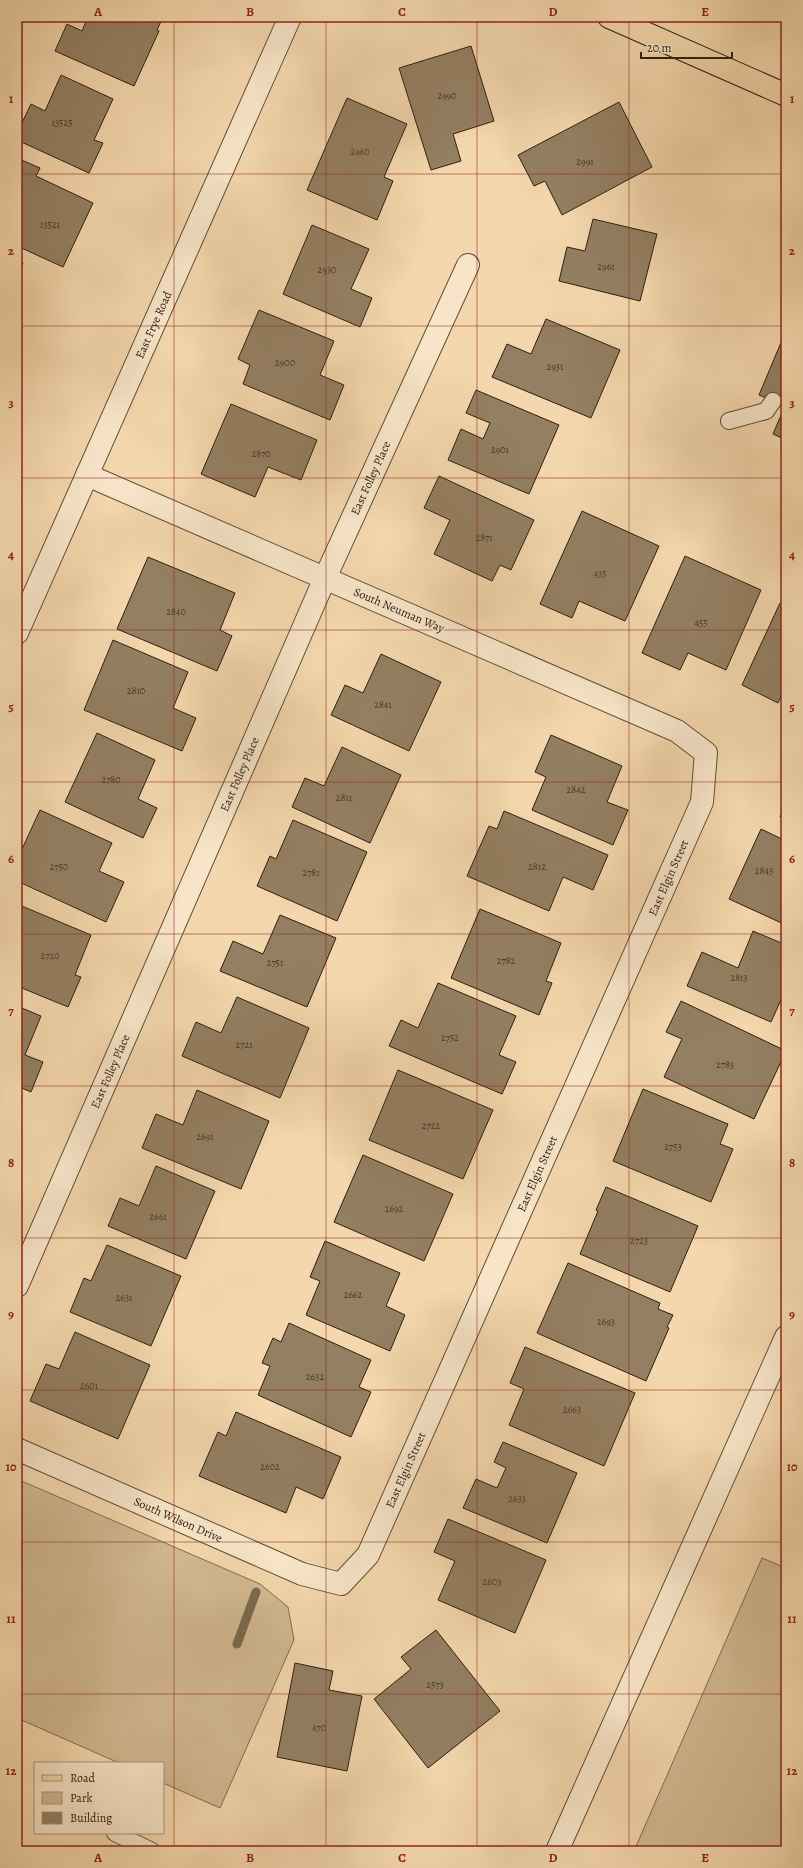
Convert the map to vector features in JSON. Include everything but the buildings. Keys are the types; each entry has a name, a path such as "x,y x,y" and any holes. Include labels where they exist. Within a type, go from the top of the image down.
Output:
{"main road":[{"path":"609,17 786,95"}],"street":[{"name":"East Frye Road","path":"17,633 290,17"},
{"name":"East Folley Place","path":"17,1286 325,578 468,265"},
{"name":"South Neuman Way","path":"87,475 678,731 706,753"},
{"name":"East Elgin Street","path":"342,1584 368,1555 699,809 702,802 706,753"},
{"path":"557,1851 786,1337"},
{"name":"South Wilson Drive","path":"17,1449 302,1574 342,1584"}],"lane":[{"path":"729,421 766,411 773,401"},
{"path":"117,1834 152,1851"}],"green space":[{"path":"17,1479 260,1584 288,1607 294,1640 220,1808 164,1783 164,1762 117,1762 17,1718"},
{"path":"762,1558 786,1568 786,1851 634,1851"}],"waterway":[{"path":"237,1644 256,1592"}]}
